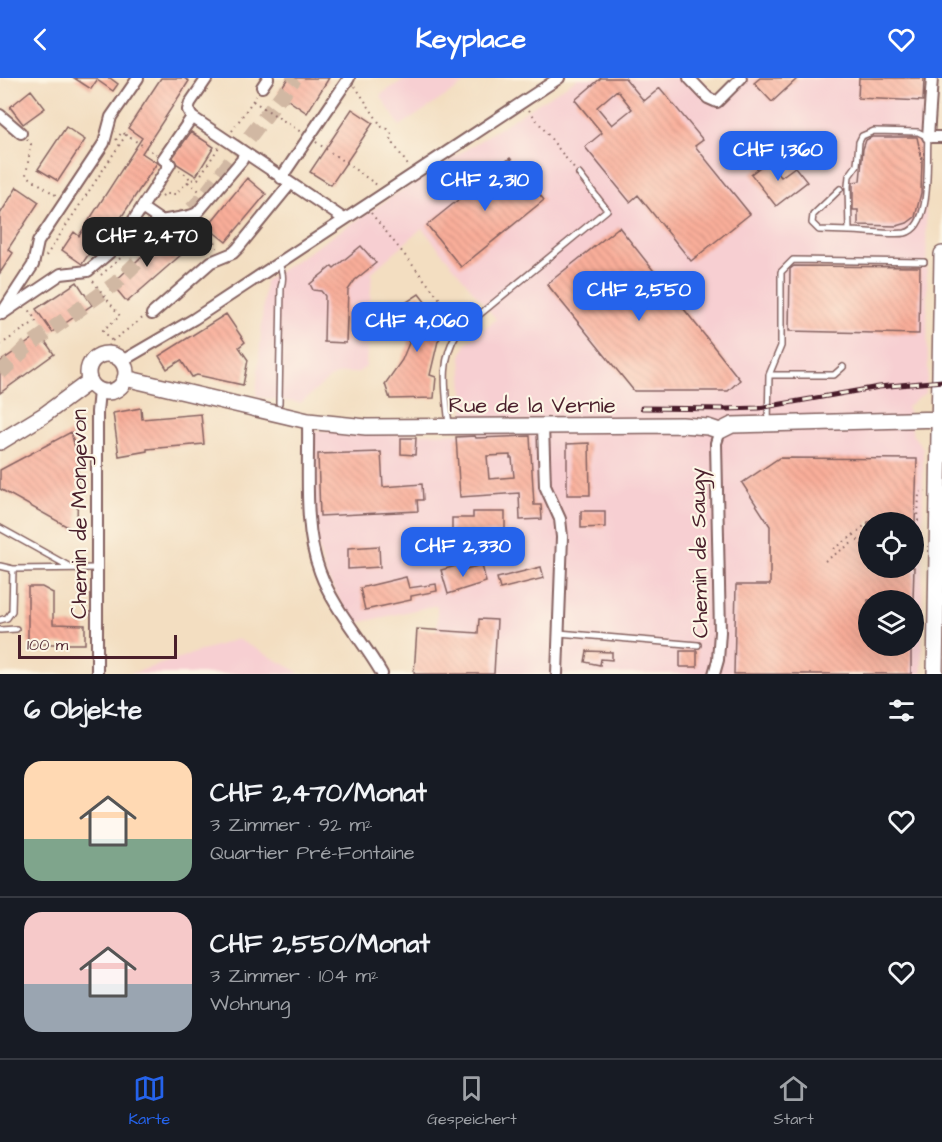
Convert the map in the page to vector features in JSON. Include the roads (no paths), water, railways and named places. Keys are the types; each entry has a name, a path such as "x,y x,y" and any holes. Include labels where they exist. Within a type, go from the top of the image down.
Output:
{"street":[{"path":"1,315 33,265 38,242 104,143 111,117 138,78"},
{"path":"207,78 190,103 188,110 192,117 344,219"},
{"path":"152,314 211,262 233,253 238,248 286,181 309,138 349,78"},
{"path":"122,361 194,319 559,78"},
{"path":"689,78 708,98 717,102 741,78"},
{"path":"932,78 928,137 942,137"},
{"path":"0,115 21,133"},
{"path":"1,315 61,274 73,271 85,272 116,247 146,211 166,161 192,117"},
{"path":"146,211 161,221 192,216 242,160 244,153"},
{"path":"935,674 942,254"},
{"path":"112,354 122,361 126,372 125,378 118,389 106,392 94,386 88,369 94,358 112,354"},
{"name":"Rue de la Vernie","path":"125,378 308,421 366,427 682,425 708,427 720,431 732,425 941,419"},
{"path":"0,442 94,386"},
{"name":"Chemin de Mongevon","path":"94,386 97,412 97,674"},
{"path":"308,421 310,532 316,561 335,604 382,674"},
{"path":"543,426 545,486 561,524 557,674"},
{"name":"Chemin de Saugy","path":"714,674 718,660 720,632 716,443 720,431"}],"lane":[{"path":"840,189 813,215 812,223 819,230 907,233 915,227 924,211 928,137 918,132 874,131 862,136 859,142 857,165 849,176 849,231"},
{"path":"449,427 444,377 451,343 457,333 607,210 579,174"},
{"path":"768,424 769,375 781,346 781,273 793,260 924,262"},
{"path":"278,263 283,279 279,403"},
{"path":"769,375 834,375 843,367"},
{"path":"0,528 72,568"},
{"path":"0,566 13,570 97,568"},
{"path":"0,620 7,618 12,611 13,570"},
{"path":"0,630 16,629"},
{"path":"559,633 698,645"}],"tunnel":[{"path":"0,373 27,347 116,283 201,200 295,78"}],"railway":[{"path":"642,408 759,408 879,387 942,381"}]}
